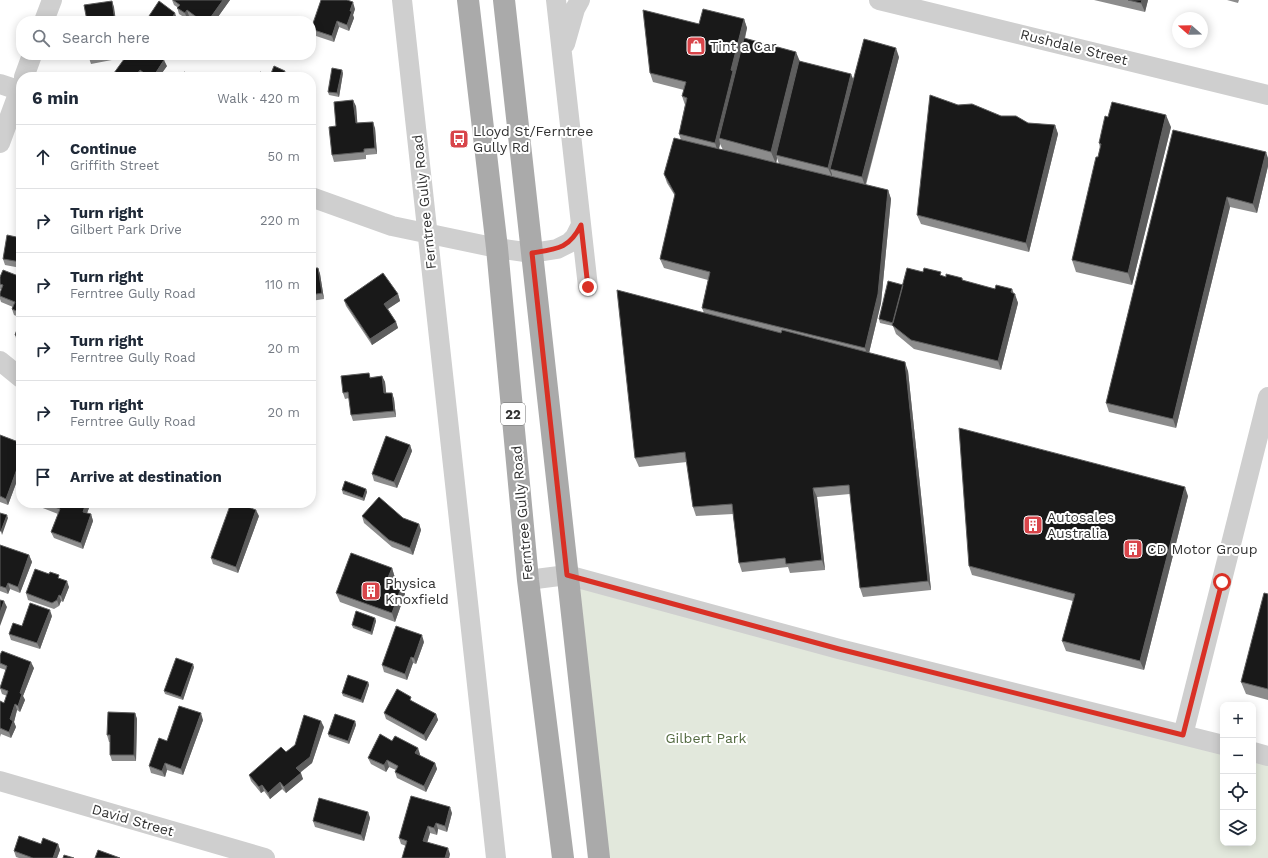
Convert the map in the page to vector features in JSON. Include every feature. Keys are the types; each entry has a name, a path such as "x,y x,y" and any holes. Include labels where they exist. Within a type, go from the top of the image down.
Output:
{"main road":[{"name":"Ferntree Gully Road","path":"468,0 498,248 528,580 563,858"},
{"path":"504,0 599,858"}],"street":[{"path":"46,16 52,0"},
{"name":"Ferntree Gully Road","path":"402,0 496,858"},
{"path":"556,0 588,287"},
{"path":"563,52 575,9 580,0"},
{"name":"Rushdale Street","path":"879,0 1268,95"},
{"path":"26,72 30,60"},
{"path":"0,84 16,86"},
{"path":"0,144 16,100"},
{"path":"316,199 392,226 428,235 532,253 557,249 569,243 581,225"},
{"path":"0,361 16,374"},
{"path":"1183,735 1268,397"},
{"path":"528,580 567,575 839,649 1220,744"},
{"path":"1256,753 1268,756"},
{"name":"David Street","path":"0,781 265,858"}],"green space":[{"name":"Gilbert Park","path":"567,575 1220,744 1220,846 1256,846 1256,753 1268,755 1268,858 599,858"}],"building":[{"path":"173,0 223,0 212,16 195,16 187,10 185,13 177,8 180,5"},
{"path":"321,0 347,0 353,2 350,11 352,11 347,25 337,21 332,36 316,31 315,16"},
{"path":"1128,0 1142,0 1141,3"},
{"path":"112,1 114,16 86,16 84,5"},
{"path":"159,1 175,13 173,16 149,16"},
{"path":"703,9 744,19 715,143 679,134 687,98 682,96 686,82 650,73 643,10 699,24"},
{"path":"744,38 796,52 771,152 719,138"},
{"path":"864,39 896,48 862,177 830,169"},
{"path":"123,60 164,60 156,72 143,72 140,70 139,72 115,72"},
{"path":"799,61 851,74 828,168 776,155"},
{"path":"274,66 285,71 284,72 272,72"},
{"path":"332,68 342,70 337,93 328,92"},
{"path":"930,95 958,105 972,104 1001,116 1016,116 1028,123 1055,125 1026,243 917,215"},
{"path":"353,100 356,123 373,122 375,148 364,149 364,152 332,155 329,127 336,126 334,102"},
{"path":"1112,102 1166,115 1128,273 1072,260 1096,157 1098,157 1101,144 1099,143 1105,116 1108,117"},
{"path":"1173,130 1266,152 1253,204 1227,197 1173,419 1106,403"},
{"path":"674,138 888,190 878,294 865,348 702,308 710,272 660,259 675,194 664,174"},
{"path":"7,235 16,237 16,261 3,259"},
{"path":"316,268 318,268 322,293 316,294"},
{"path":"907,268 923,272 924,268 941,272 940,275 946,277 946,274 995,289 996,285 1012,289 1011,292 1015,294 998,361 911,340 892,325"},
{"path":"3,270 16,275 16,311 12,309 15,302 0,296 3,285 0,284 0,277"},
{"path":"383,273 398,294 384,304 396,322 370,339 344,300"},
{"path":"888,281 903,285 893,323 879,319"},
{"path":"617,290 781,333 782,330 905,362 928,581 860,588 849,485 813,488 822,560 786,564 785,558 739,563 732,504 693,507 685,452 635,458"},
{"path":"369,373 370,378 382,376 384,393 392,393 394,411 351,415 348,392 343,393 341,376"},
{"path":"959,428 1185,487 1140,661 1062,641 1075,594 969,566"},
{"path":"0,435 16,441 16,472 6,499 0,496"},
{"path":"386,436 410,445 394,482 372,474"},
{"path":"345,481 366,489 363,498 342,490"},
{"path":"379,497 403,518 419,524 410,548 389,540 362,516"},
{"path":"57,508 84,508 83,512 91,514 81,543 51,532 60,509"},
{"path":"229,508 251,508 256,510 236,567 211,558"},
{"path":"0,513 7,515 1,531 0,531"},
{"path":"0,545 29,555 18,587 8,583 6,588 0,586"},
{"name":"Physica Knoxfield","path":"351,553 392,568 387,580 402,585 392,613 336,593"},
{"path":"35,569 49,574 50,572 59,575 58,578 67,581 61,596 59,595 57,600 52,603 26,593"},
{"path":"1264,593 1268,594 1268,689 1241,682"},
{"path":"0,600 4,601 0,613"},
{"path":"30,603 50,610 37,643 9,634 13,623 22,626"},
{"path":"356,611 375,618 371,632 352,625"},
{"path":"396,626 422,635 414,658 411,657 405,674 382,665"},
{"path":"2,651 31,662 20,693 22,694 18,706 15,704 10,719 13,721 9,732 0,728 0,701 4,703 8,691 0,688 7,666 0,663 0,655"},
{"path":"176,658 193,664 181,697 164,691"},
{"path":"348,675 368,682 361,700 342,693"},
{"path":"397,689 411,697 410,700 436,714 424,735 384,713"},
{"path":"179,706 201,713 181,769 165,763 162,771 149,766 159,738 167,741"},
{"path":"108,712 135,713 134,755 110,755 110,735 107,735"},
{"path":"335,714 355,721 348,741 328,734"},
{"path":"304,715 321,721 310,757 296,768 301,773 284,787 280,782 268,793 262,785 259,787 249,775 281,747 286,752 295,745"},
{"path":"380,734 392,741 395,736 418,748 415,753 435,763 424,786 395,772 398,766 387,760 384,765 368,758"},
{"path":"411,796 450,807 445,826 436,823 434,828 428,826 423,841 448,848 445,858 402,858 407,841 399,838"},
{"path":"319,798 368,812 361,835 313,821"},
{"path":"19,836 41,844 43,838 58,844 53,858 33,858 14,851"},
{"path":"98,850 120,858 95,858"},
{"path":"64,855 74,858 63,858"}],"place":[{"name":"Tint a Car","path":"696,46"},
{"name":"Lloyd St/Ferntree Gully Rd","path":"459,139"},
{"name":"Autosales Australia","path":"1033,525"},
{"name":"CD Motor Group","path":"1133,549"},
{"name":"Physica Knoxfield","path":"371,591"}],"route":[{"path":"588,287 581,225 569,243 557,249 532,253 567,575 716,617 839,649 1183,735 1222,582"}]}
